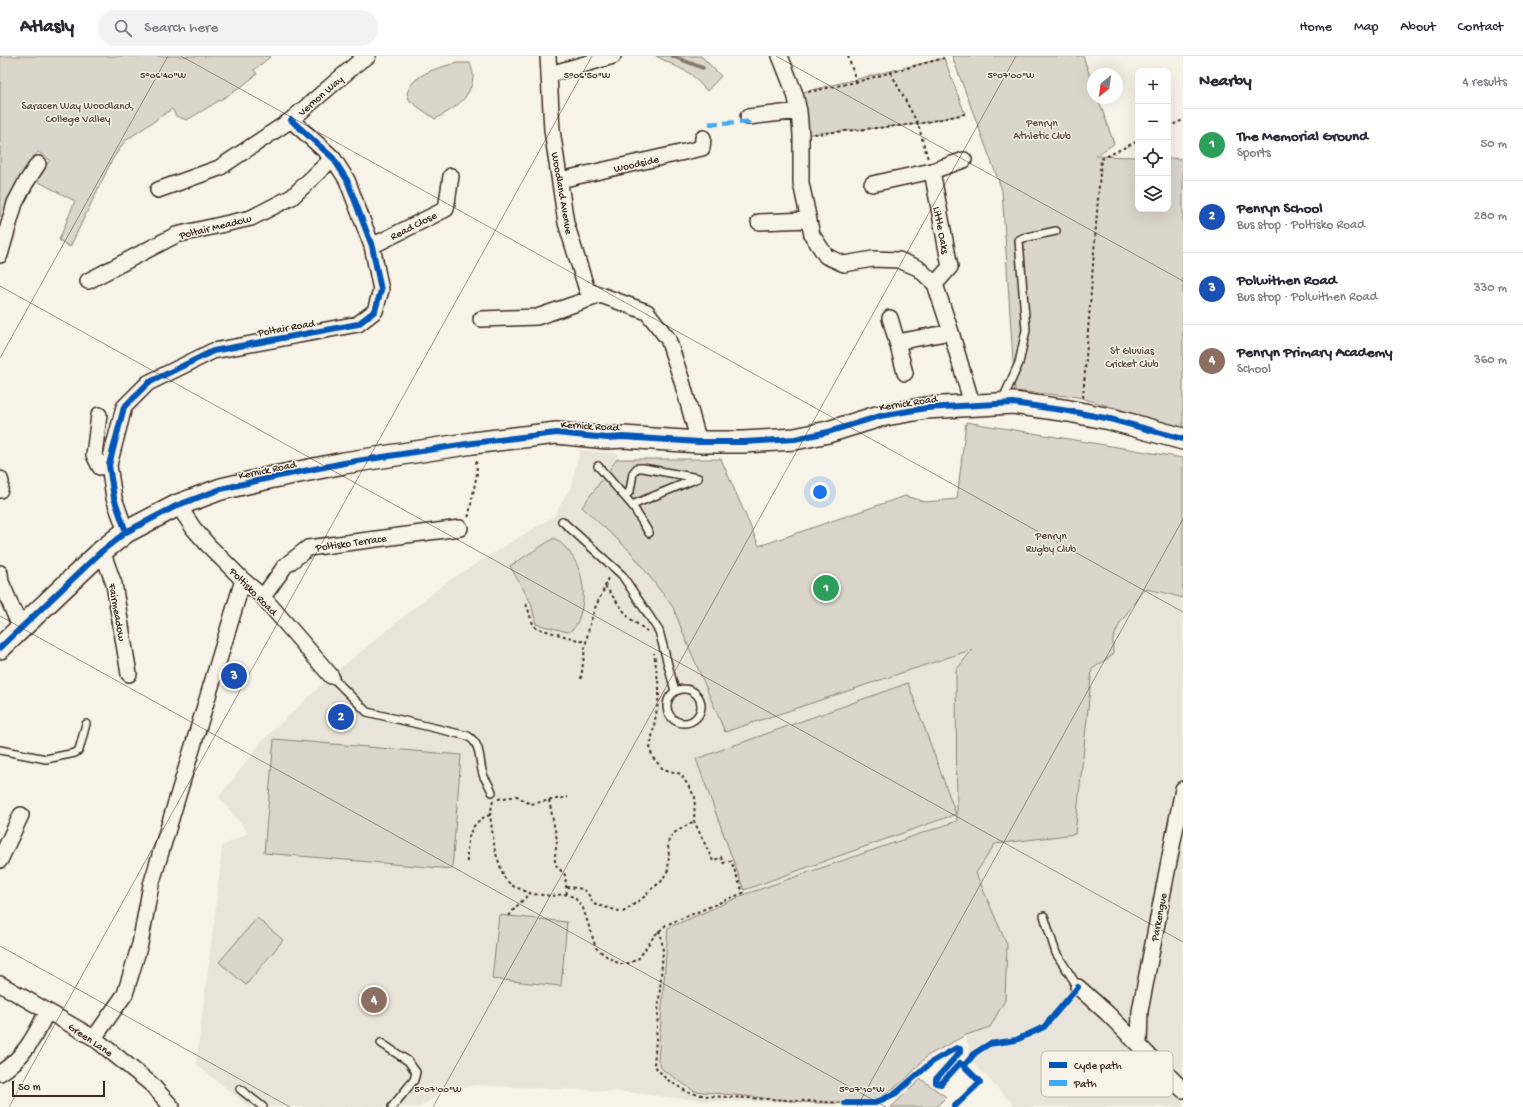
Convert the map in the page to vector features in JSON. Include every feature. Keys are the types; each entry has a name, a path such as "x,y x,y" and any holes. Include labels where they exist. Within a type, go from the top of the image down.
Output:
{"street":[{"name":"Vernon Way","path":"291,120 361,60 368,56"},
{"name":"Woodland Avenue","path":"548,56 552,130 566,223 587,290 647,312 668,340 681,378 699,442"},
{"path":"550,74 613,56"},
{"path":"780,56 795,94 799,111 801,135 801,183 812,235 826,256 844,264 873,259 899,260 918,268 935,284 972,404"},
{"path":"748,117 799,111"},
{"name":"Poltair Road","path":"126,532 114,498 109,464 124,407 148,384 213,351 358,324 375,311 381,290 372,246 347,180 333,158 291,120"},
{"path":"158,190 219,168 291,120"},
{"name":"Woodside","path":"560,180 702,148 703,138"},
{"name":"Poltair Meadow","path":"88,281 176,235 251,218 292,197 333,158"},
{"path":"872,184 932,171 964,160"},
{"path":"0,255 15,203 38,164"},
{"name":"Little Oaks","path":"932,171 950,267 935,284"},
{"name":"Read Close","path":"372,246 446,209 451,176"},
{"path":"759,222 808,220"},
{"path":"481,320 537,317 601,295"},
{"path":"890,318 905,373"},
{"path":"897,342 951,332"},
{"name":"Kernick Road","path":"0,648 102,551 126,532 178,504 221,489 344,463 475,442 556,433 608,438 624,437 699,442 744,442 795,439 828,432 888,415 926,408 1002,403 1013,403 1081,413 1110,419 1183,439"},
{"path":"99,414 94,455 100,467 109,464"},
{"path":"0,479 0,490"},
{"name":"Poltisko Road","path":"178,504 194,529 243,580 263,597 331,676"},
{"name":"Poltisko Terrace","path":"263,597 285,566 308,548 460,528"},
{"name":"Fairmeadow","path":"102,551 114,584 129,674"},
{"path":"0,573 1,582 21,629"},
{"path":"94,1038 126,994 140,944 151,885 243,580"},
{"name":"Parkengue","path":"1139,1046 1140,1011 1183,788"},
{"path":"0,860 22,815"},
{"name":"Green Lane","path":"0,984 94,1038 152,1084 172,1107"},
{"path":"1078,987 1107,1013 1144,1051"},
{"path":"0,1073 19,1057 35,1035 47,1011"},
{"path":"1173,1080 1183,1090"}],"lane":[{"path":"1002,403 1019,363 1026,330 1019,240 1056,231"},
{"path":"598,466 632,505 649,533"},
{"path":"625,496 630,491 633,473 637,468 698,478 632,505"},
{"path":"562,521 622,575 659,631 675,691 669,700 668,709 672,717 679,722 687,723 695,719 700,713 702,706 698,697 687,689 675,691"},
{"path":"331,676 367,712 468,736 473,739 478,747 485,778 489,783 492,792"},
{"path":"0,750 46,759 75,753 79,750 86,724"},
{"path":"1044,916 1056,953 1078,987"},
{"path":"381,1043 408,1061 416,1072 414,1080 392,1107"},
{"path":"240,1089 263,1107"}],"path":[{"path":"848,56 856,82"},
{"path":"795,94 856,82 944,58"},
{"path":"891,73 918,124 932,171"},
{"path":"801,135 918,124 965,114"},
{"path":"1171,126 1183,120"},
{"path":"1081,413 1101,159 1135,142"},
{"path":"460,528 469,515 477,473 475,442"},
{"path":"581,680 585,642 594,609 608,582 610,565"},
{"path":"605,586 629,618 650,634"},
{"path":"526,604 532,623 536,628 585,642"},
{"path":"492,792 493,800 490,815 494,851 504,877 513,886 530,893 553,896 564,894 574,897 582,908 596,948 620,964 630,963 639,958 658,931 666,925 743,893 731,861 723,864 721,858 713,861 694,821 695,797 681,774 663,769 653,758 650,749 659,697 659,688 653,650"},
{"path":"498,799 517,796 530,804 568,797"},
{"path":"549,800 557,840 555,864 564,874 567,895"},
{"path":"467,862 466,846 470,833 477,822 485,816 490,815"},
{"path":"566,887 579,888 589,894 593,904 623,912 644,897 651,889 661,882 668,870 668,846 670,839 674,833 694,821"},
{"path":"510,916 515,908 530,893"},
{"path":"658,931 662,939 663,951 654,1065 666,1079 689,1093 708,1096 853,1103"}],"shaded area":[{"path":"580,450 619,454 582,508 630,551 673,607 685,639 725,732 974,648 1113,655 1113,639 1120,623 1144,589 1183,598 1183,1107 1015,1107 973,1062 965,1035 927,1056 905,1080 878,1099 842,1103 703,1101 624,1092 475,1085 441,1092 420,1107 249,1107 196,1064 222,846 248,833 219,797 262,741 331,676 445,583 554,516 571,486"}],"green space":[{"name":"Saracen Way Woodland, College Valley","path":"0,56 271,56 254,70 257,74 240,88 187,120 176,116 172,109 125,141 112,160 70,247 59,240 75,201 35,180 50,160 38,152 18,183 3,217 0,216"},
{"path":"656,56 701,56 721,76 707,91 691,74"},
{"path":"952,56 1083,56 1087,68 1087,104 1100,104 1114,144 1095,156 1135,157 1135,212 1171,212 1171,158 1183,159 1183,428 1078,397 1015,391 1002,190"},
{"path":"944,58 965,114 918,124 801,135 795,94"},
{"path":"458,63 470,63 473,76 468,92 454,108 435,119 410,101 407,94 415,80 420,76 432,70"},
{"name":"Penryn Rugby Club","path":"966,422 1183,458 1183,598 1144,589 1120,623 1113,639 1113,655 1092,669 1075,834 995,844 976,873 1007,945 1005,1000 990,1027 966,1035 927,1056 905,1080 878,1099 843,1103 813,1103 694,1091 662,1069 658,1060 668,928 746,894 957,821 956,670 973,649 725,732 673,607 630,551 582,507 617,459 721,459 759,546 905,496 926,502 957,499"},
{"path":"554,538 563,545 576,562 582,583 583,593 580,615 575,627 568,632 536,624 531,603 510,566"},
{"path":"908,683 956,814 744,890 696,759"},
{"path":"274,739 461,755 452,869 264,853"},
{"path":"499,915 567,922 561,986 492,979"},
{"path":"257,918 283,940 246,985 219,962"},
{"path":"921,1079 946,1097 936,1107 891,1107"}],"waterway":[{"path":"672,56 703,68"}],"marked path":[{"path":"709,124 748,122 748,117"}],"cycle path":[{"path":"126,532 114,498 109,465 124,407 148,383 213,351 358,324 375,311 381,290 372,246 347,180 333,158 291,120"},
{"path":"0,648 102,551 126,532 178,505 221,489 344,463 473,443 556,433 607,438 623,437 699,442 744,442 795,439 828,432 880,416 926,408 1013,403 1069,411 1110,419 1183,439"},
{"path":"954,1107 980,1082 964,1066 975,1053 989,1044 1016,1040 1044,1027 1078,987"},
{"path":"845,1103 875,1103 896,1093 932,1062 956,1048 960,1049 960,1052 936,1079 936,1083 941,1084 960,1063 964,1066"}],"place":[{"name":"The Memorial Ground","path":"826,588"},
{"name":"Polwithen Road","path":"234,676"},
{"name":"Penryn School","path":"341,717"},
{"name":"Penryn Primary Academy","path":"374,1000"}],"park label":[{"name":"Penryn Athletic Club","path":"1042,128"},
{"name":"St Gluvias Cricket Club","path":"1132,356"}]}
